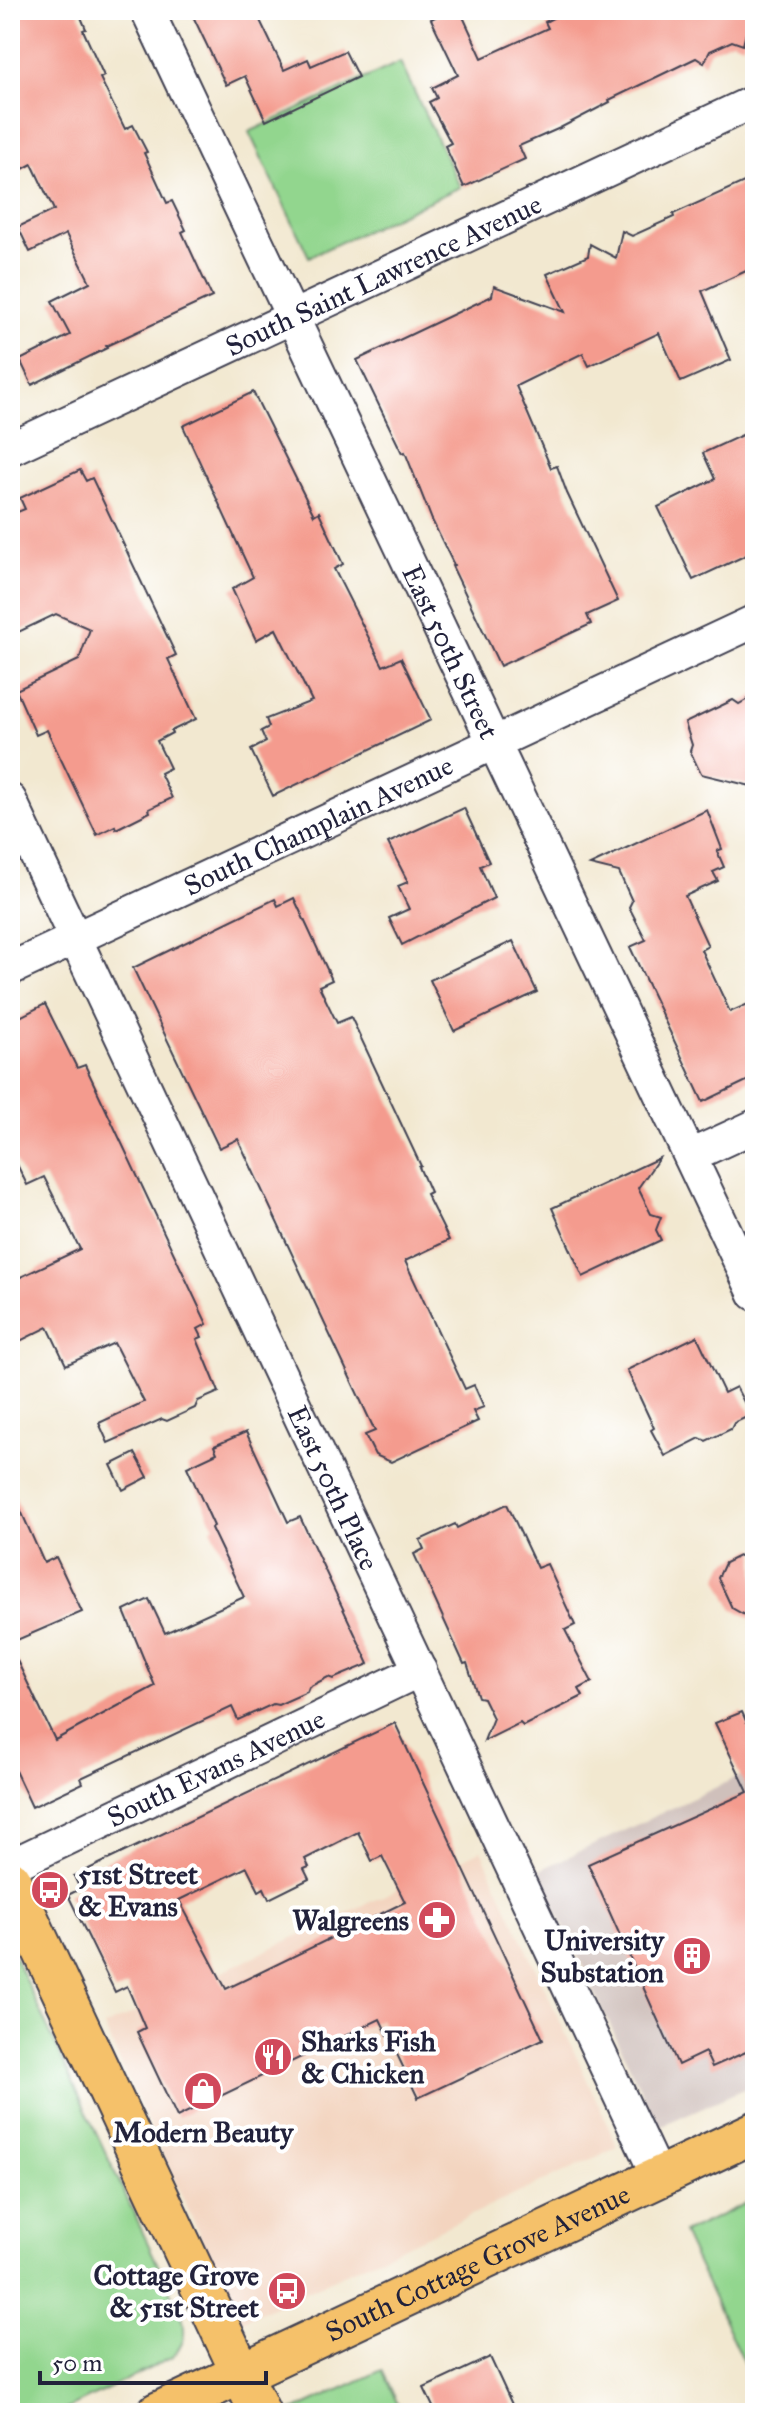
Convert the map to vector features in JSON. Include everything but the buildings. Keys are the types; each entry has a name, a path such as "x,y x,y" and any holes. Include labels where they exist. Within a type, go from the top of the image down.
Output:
{"main road":[{"path":"10,1880 260,2413"},
{"name":"South Cottage Grove Avenue","path":"157,2413 755,2132"}],"street":[{"name":"East 50th Street","path":"147,10 755,1294"},
{"name":"South Saint Lawrence Avenue","path":"10,449 755,101"},
{"name":"South Champlain Avenue","path":"10,969 755,621"},
{"name":"East 50th Place","path":"10,800 658,2177"},
{"path":"690,1156 755,1126"},
{"name":"South Evans Avenue","path":"10,1866 420,1670"}],"shaded area":[{"name":"University Substation","path":"755,1769 755,2084 658,2127 538,1871"},
{"path":"481,1850 618,2147 240,2322 104,2027"}],"green space":[{"path":"400,62 460,187 309,257 249,132"},
{"path":"10,1947 184,2325 181,2345 171,2358 59,2413 10,2413"},
{"path":"755,2199 755,2387 683,2233"},
{"path":"382,2370 402,2413 289,2413"}],"place":[{"name":"51st Street & Evans","path":"50,1890"},
{"name":"Walgreens","path":"437,1920"},
{"name":"University Substation","path":"692,1956"},
{"name":"Sharks Fish & Chicken","path":"273,2057"},
{"name":"Modern Beauty","path":"203,2091"},
{"name":"Cottage Grove & 51st Street","path":"287,2291"}]}
